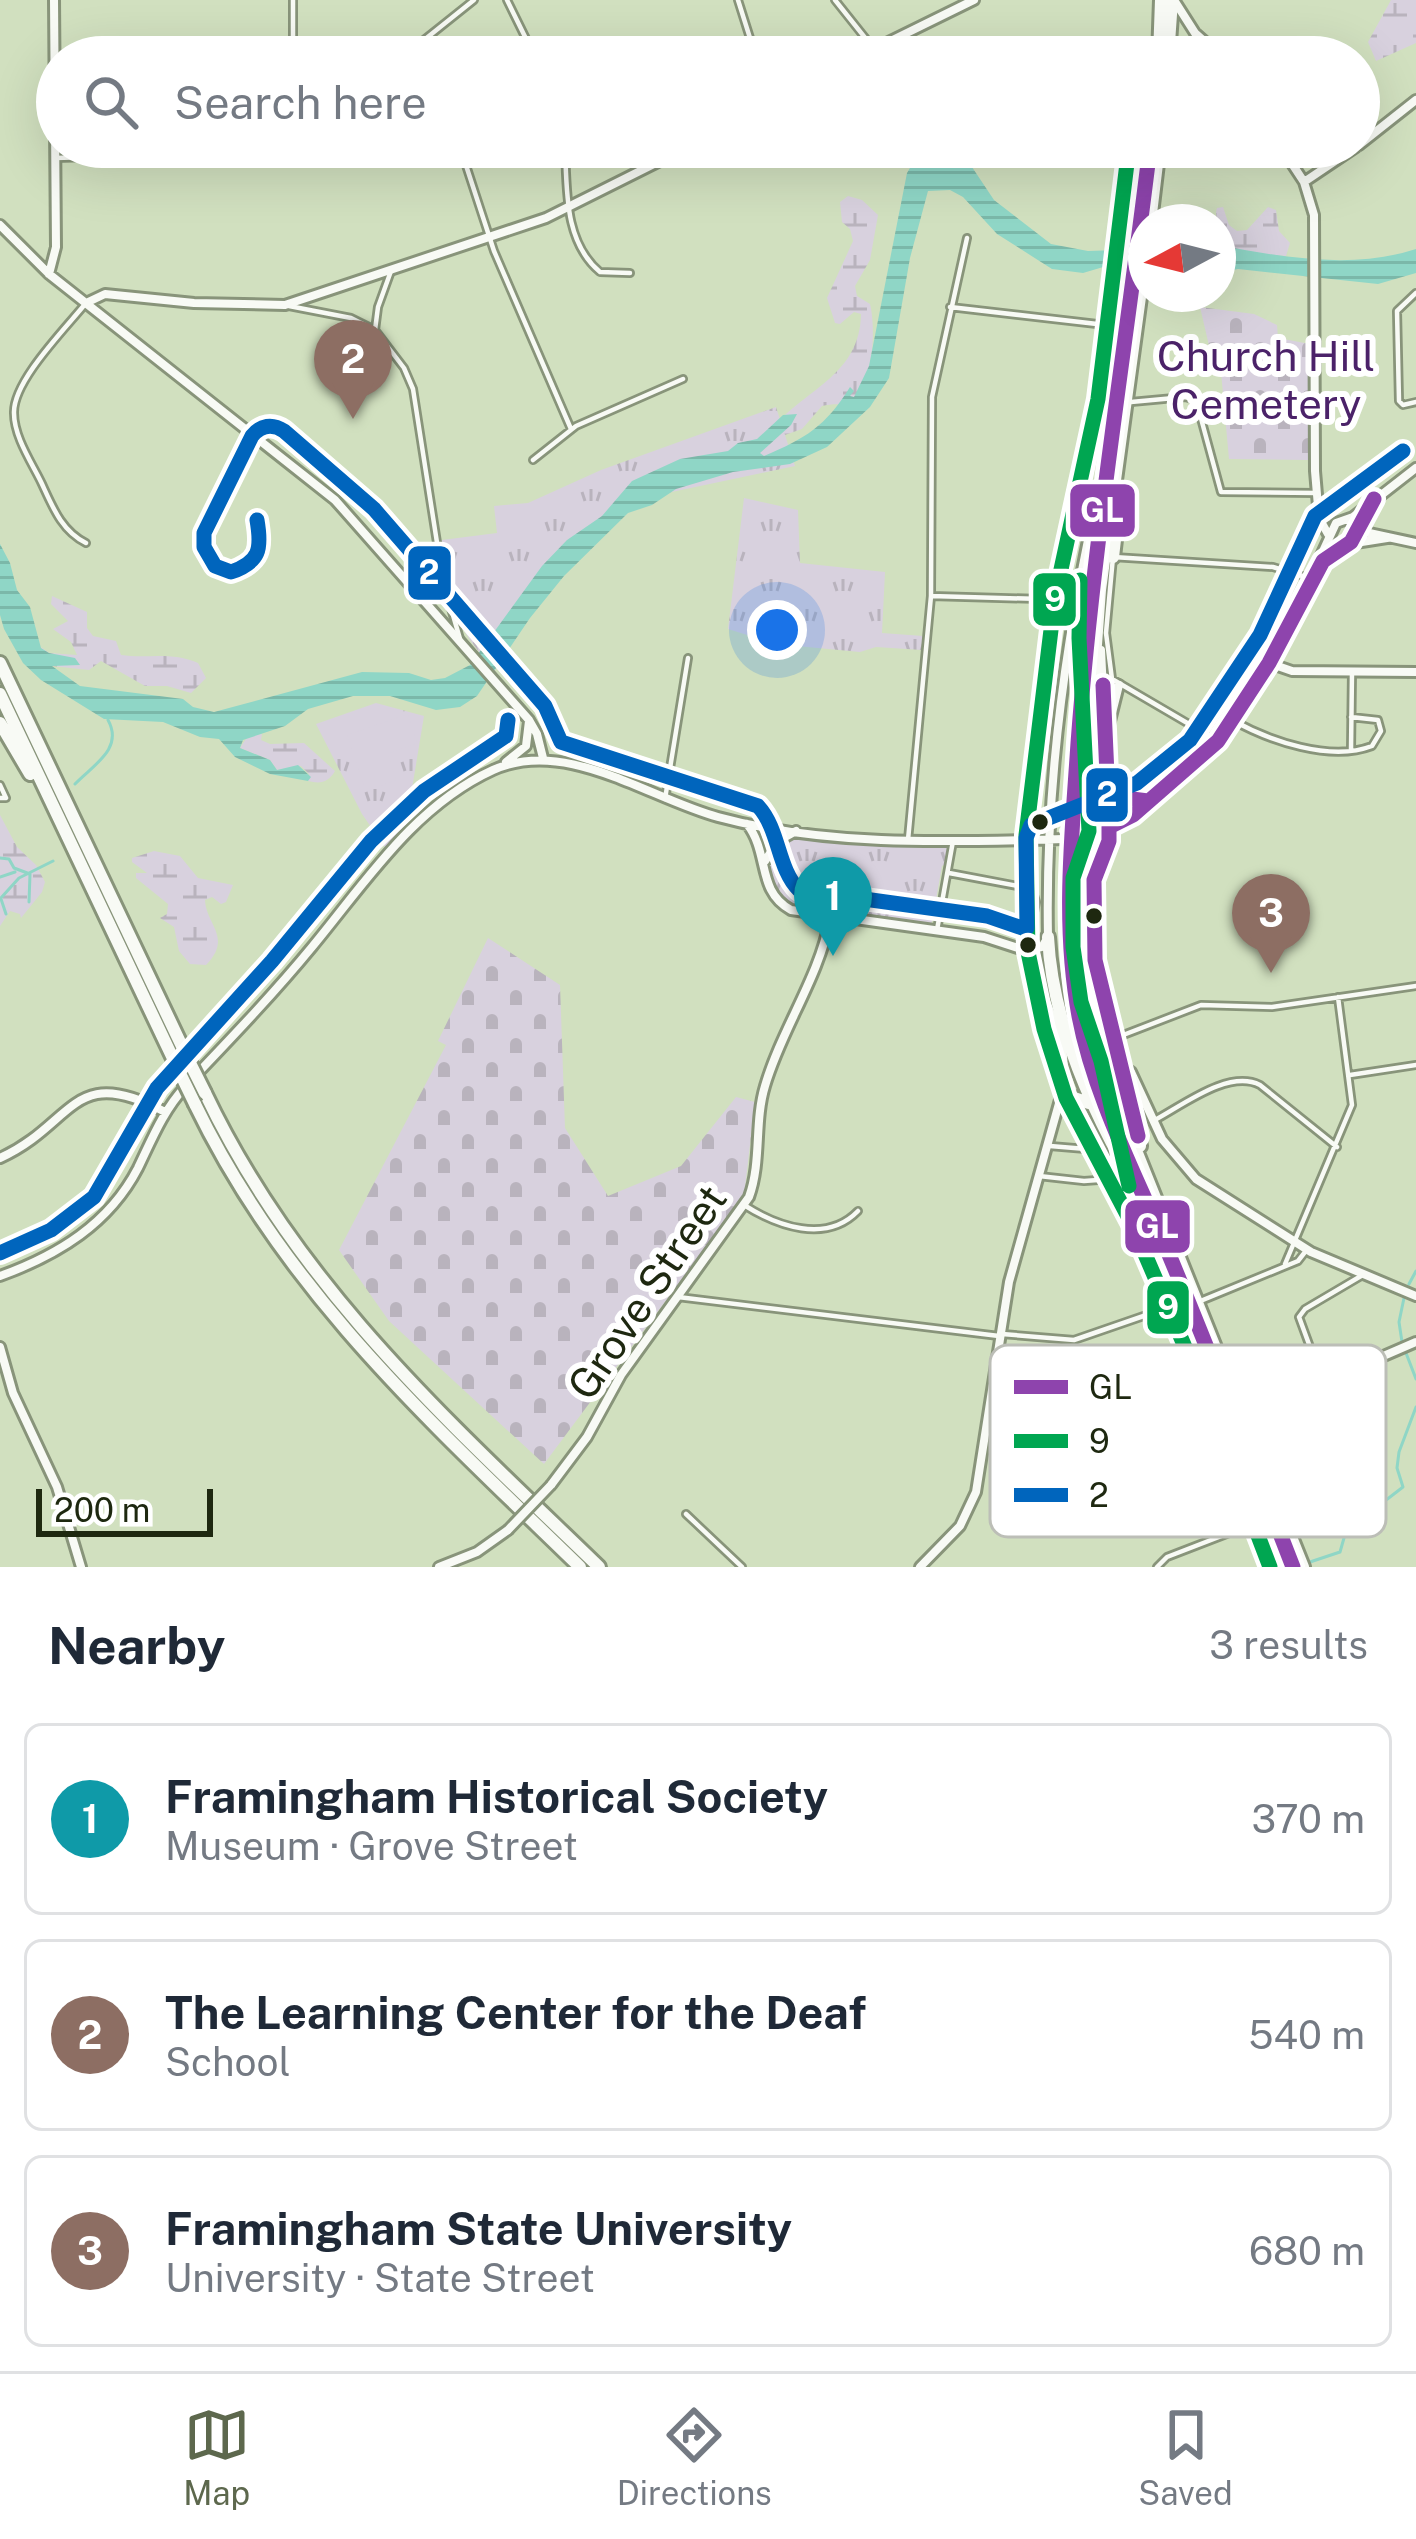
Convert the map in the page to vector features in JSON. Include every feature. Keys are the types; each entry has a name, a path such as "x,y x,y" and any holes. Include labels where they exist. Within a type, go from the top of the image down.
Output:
{"highway":[{"path":"1161,0 1164,36"},
{"path":"1168,36 1173,0"},
{"path":"1145,204 1151,168"},
{"path":"1151,204 1154,168"},
{"path":"1113,557 1131,312"},
{"path":"1135,312 1124,402 1089,594 1068,914 1085,1041 1151,1215"},
{"path":"1122,444 1100,590 1079,868 1081,953 1101,1058 1208,1345"},
{"path":"0,663 183,1064"},
{"path":"0,694 243,1192 332,1317 390,1382 580,1567"},
{"path":"0,723 83,868"},
{"path":"1048,937 1065,1025 1092,1106 1151,1215 1212,1345"},
{"path":"1124,1067 1150,1188"},
{"path":"1063,1094 1092,1106"},
{"path":"200,1099 267,1204 343,1309 416,1389 599,1567"},
{"path":"1291,1537 1303,1567"}],"main road":[{"path":"54,0 54,36"},
{"path":"901,36 974,0"},
{"path":"1173,0 1198,36"},
{"path":"1185,36 1195,33"},
{"path":"1380,129 1416,100"},
{"path":"49,274 56,248 54,168"},
{"path":"86,303 105,294 285,305 567,210 648,168"},
{"path":"1295,168 1314,215 1317,493 1326,546 1334,552"},
{"path":"1304,182 1325,168"},
{"path":"0,225 49,274 335,500 529,720 543,758"},
{"path":"746,823 760,843 767,886 780,904 830,919 984,937 1027,951 1042,947 1048,937 1047,838 1076,600 1124,402"},
{"path":"1052,802 1064,819 1109,823 1148,801 1196,763 1218,741 1269,663 1312,579 1327,537 1416,468"},
{"path":"1349,544 1374,499"},
{"path":"1318,505 1326,518 1355,522 1357,528"},
{"path":"1357,528 1416,543"},
{"path":"1312,579 1334,552 1349,544 1387,538"},
{"path":"1100,590 1109,823 1096,853 1093,931 1101,997 1124,1067 1136,1079 1168,1149 1189,1173 1306,1250 1416,1296"},
{"path":"1269,663 1286,670 1416,673"},
{"path":"1106,742 1119,685"},
{"path":"0,1276 62,1248 103,1218 131,1180 165,1112 293,969 402,837 451,796 526,746 529,720"},
{"path":"499,768 543,758 746,823 908,841 1063,835 1092,824 1109,794"},
{"path":"1108,775 1124,798 1148,801"},
{"path":"764,868 775,845 798,830"},
{"name":"Grove Street","path":"439,1567 477,1552 508,1530 551,1485 587,1437 621,1375 744,1205 755,1176 766,1082 830,919"},
{"path":"998,1345 1013,1264 1050,1145 1066,1065 1027,951"},
{"path":"0,1158 97,1093 130,1095 165,1112"},
{"path":"1386,1355 1416,1342"},
{"path":"0,1347 13,1393 57,1487 81,1567"},
{"path":"922,1566 960,1526 976,1492 990,1396"}],"street":[{"path":"293,0 293,36"},
{"path":"432,36 474,0"},
{"path":"507,0 525,36"},
{"path":"738,0 749,36"},
{"path":"835,0 864,36"},
{"path":"467,168 489,238 571,430"},
{"path":"566,168 567,210 595,268 606,274 630,273"},
{"path":"908,841 931,596 932,401 967,238"},
{"path":"375,330 392,271"},
{"path":"1416,293 1397,310 1396,374 1399,401 1403,405 1416,402"},
{"path":"86,303 17,393 14,417 55,512 66,529 86,543"},
{"path":"285,305 351,318 375,330 404,368 413,389 443,581 462,644"},
{"path":"950,307 1128,328"},
{"path":"533,460 571,430 683,379"},
{"path":"1124,402 1196,400 1221,492 1317,493"},
{"path":"1218,741 1119,685 1111,675 1106,648 1113,557 1273,566 1312,579"},
{"path":"426,603 443,581"},
{"path":"931,596 1076,600"},
{"path":"434,613 447,597"},
{"path":"665,799 688,658"},
{"path":"1351,750 1352,672"},
{"path":"1232,720 1298,746 1351,750 1372,746 1381,730 1375,718 1351,717"},
{"path":"0,785 3,798"},
{"path":"937,932 953,841"},
{"path":"950,873 1027,888 1036,902 1027,951"},
{"path":"1112,1039 1208,1004 1272,1007 1416,986"},
{"path":"1286,1264 1352,1105 1338,998"},
{"path":"1349,1075 1416,1065"},
{"path":"1153,1121 1229,1082 1245,1080 1260,1085 1336,1147"},
{"path":"1039,1176 1091,1182 1112,1179 1098,1150 1050,1145"},
{"path":"744,1205 770,1221 799,1229 839,1224 858,1211"},
{"path":"678,1297 1074,1340 1192,1302 1301,1258 1306,1250"},
{"path":"1310,1345 1300,1315 1354,1284 1363,1273"},
{"path":"686,1514 742,1567"},
{"path":"1157,1567 1167,1557 1219,1537"},
{"path":"1274,1567 1291,1562"}],"green space":[{"path":"1391,0 1416,0 1416,43 1380,59 1380,36 1371,36"},
{"path":"848,196 862,200 878,215 870,260 855,286 857,296 870,304 872,315 869,369 851,400 822,406 802,429 779,437 773,427 842,366 858,334 861,314 854,312 835,323 827,298 853,241 842,222 840,202"},
{"path":"1268,207 1276,210 1279,231 1290,243 1286,256 1236,250 1236,230 1247,230"},
{"name":"Church Hill Cemetery","path":"1201,312 1254,314 1277,325 1278,338 1310,344 1309,460 1229,459 1219,350 1210,350"},
{"path":"776,407 795,466 667,493 636,505 525,604 495,670 454,611 442,540 497,533 494,506 528,503 601,470"},
{"path":"744,498 798,510 800,563 885,572 882,633 923,636 922,650 876,647 860,652 776,644 728,629"},
{"path":"52,596 87,612 87,628 93,636 116,641 121,655 188,659 198,663 206,678 191,693 145,686 101,661 89,670 52,666 41,647 49,653 77,655 71,642 53,629 68,621 51,604"},
{"path":"376,703 424,716 406,825 385,847 362,814 316,724"},
{"path":"408,714 417,743 388,754 396,780 366,791 347,735"},
{"path":"262,734 261,740 270,744 304,743 335,771 323,782 308,781 309,774 301,766 277,770 270,760 240,748 248,736"},
{"path":"0,815 17,847 45,882 21,918 10,911 0,926"},
{"path":"797,836 950,850 950,861 942,866 932,922 927,926 798,909 787,902 773,882 771,861 784,842"},
{"path":"154,851 180,856 198,878 233,885 226,902 212,897 205,900 218,939 206,965 190,964 179,951 174,927 160,918 167,914 168,904 136,878 136,873 147,873 132,858"},
{"path":"488,938 560,985 565,1128 608,1196 681,1166 736,1097 755,1102 744,1196 544,1464 389,1321 339,1250 446,1045 438,1041"}],"water":[{"path":"910,168 973,168 994,200 1051,244 1088,251 1128,250 1128,266 1110,265 1083,273 1052,269 997,234 963,197 950,190 928,191 910,258 889,378 870,407 827,447 790,464 733,472 676,489 628,513 564,576 477,696 460,707 436,710 390,696 353,696 308,709 285,726 243,740 240,748 270,760 277,770 298,765 311,777 308,781 270,774 235,757 219,739 200,737 163,722 104,719 41,680 23,663 4,629 0,544 17,590 30,607 41,648 75,658 80,665 52,666 80,686 183,699 214,712 362,672 445,678 470,665 542,566 567,540 602,516 632,481 680,459 728,451 757,439 783,415 797,414 760,453 764,456 792,443 832,412 850,387 854,397 869,366"},
{"path":"1236,248 1342,260 1416,249 1416,273 1378,284 1238,269"}],"waterway":[{"path":"75,784 109,748 112,730 108,720"},
{"path":"0,858 30,874 29,902"},
{"path":"0,899 19,878 53,861"},
{"path":"0,877 15,872"},
{"path":"1,899 6,914"},
{"path":"1409,1284 1416,1271"},
{"path":"1402,1342 1399,1322 1404,1298"},
{"path":"1406,1353 1416,1379"},
{"path":"1386,1500 1403,1487 1397,1468 1399,1452 1416,1407"},
{"path":"1310,1562 1340,1552 1344,1537"}],"transit line":[{"name":"9","path":"1126,168 1098,399 1055,597 1026,835 1028,952 1044,1029 1066,1098 1132,1224 1184,1345"},
{"name":"GL","path":"1147,168 1084,668 1073,812 1071,948 1079,1016 1105,1104 1206,1345"},
{"name":"2","path":"257,520 259,547 253,559 231,572 215,566 204,547 204,533 252,436 271,426 284,431 374,509 545,706 561,742 758,806 799,890 987,916 1027,928 1026,838 1031,825 1137,783 1190,740 1260,635 1315,516 1403,451"},
{"name":"GL","path":"1138,1136 1095,960 1094,880 1109,841 1109,827 1133,815 1218,741 1269,663 1323,561 1351,542 1374,499"},
{"name":"9","path":"1080,580 1089,831 1073,878 1073,947 1081,1002 1101,1061 1129,1186"},
{"name":"GL","path":"1103,685 1107,775 1124,798 1148,801"},
{"name":"2","path":"0,1253 51,1230 94,1197 157,1088 272,961 371,841 424,791 506,736 508,720"},
{"name":"9","path":"1259,1537 1270,1567"},
{"name":"GL","path":"1281,1537 1293,1567"}],"place":[{"name":"The Learning Center for the Deaf","path":"353,419"},
{"name":"Framingham Historical Society","path":"833,956"},
{"name":"Framingham State University","path":"1271,973"}]}
